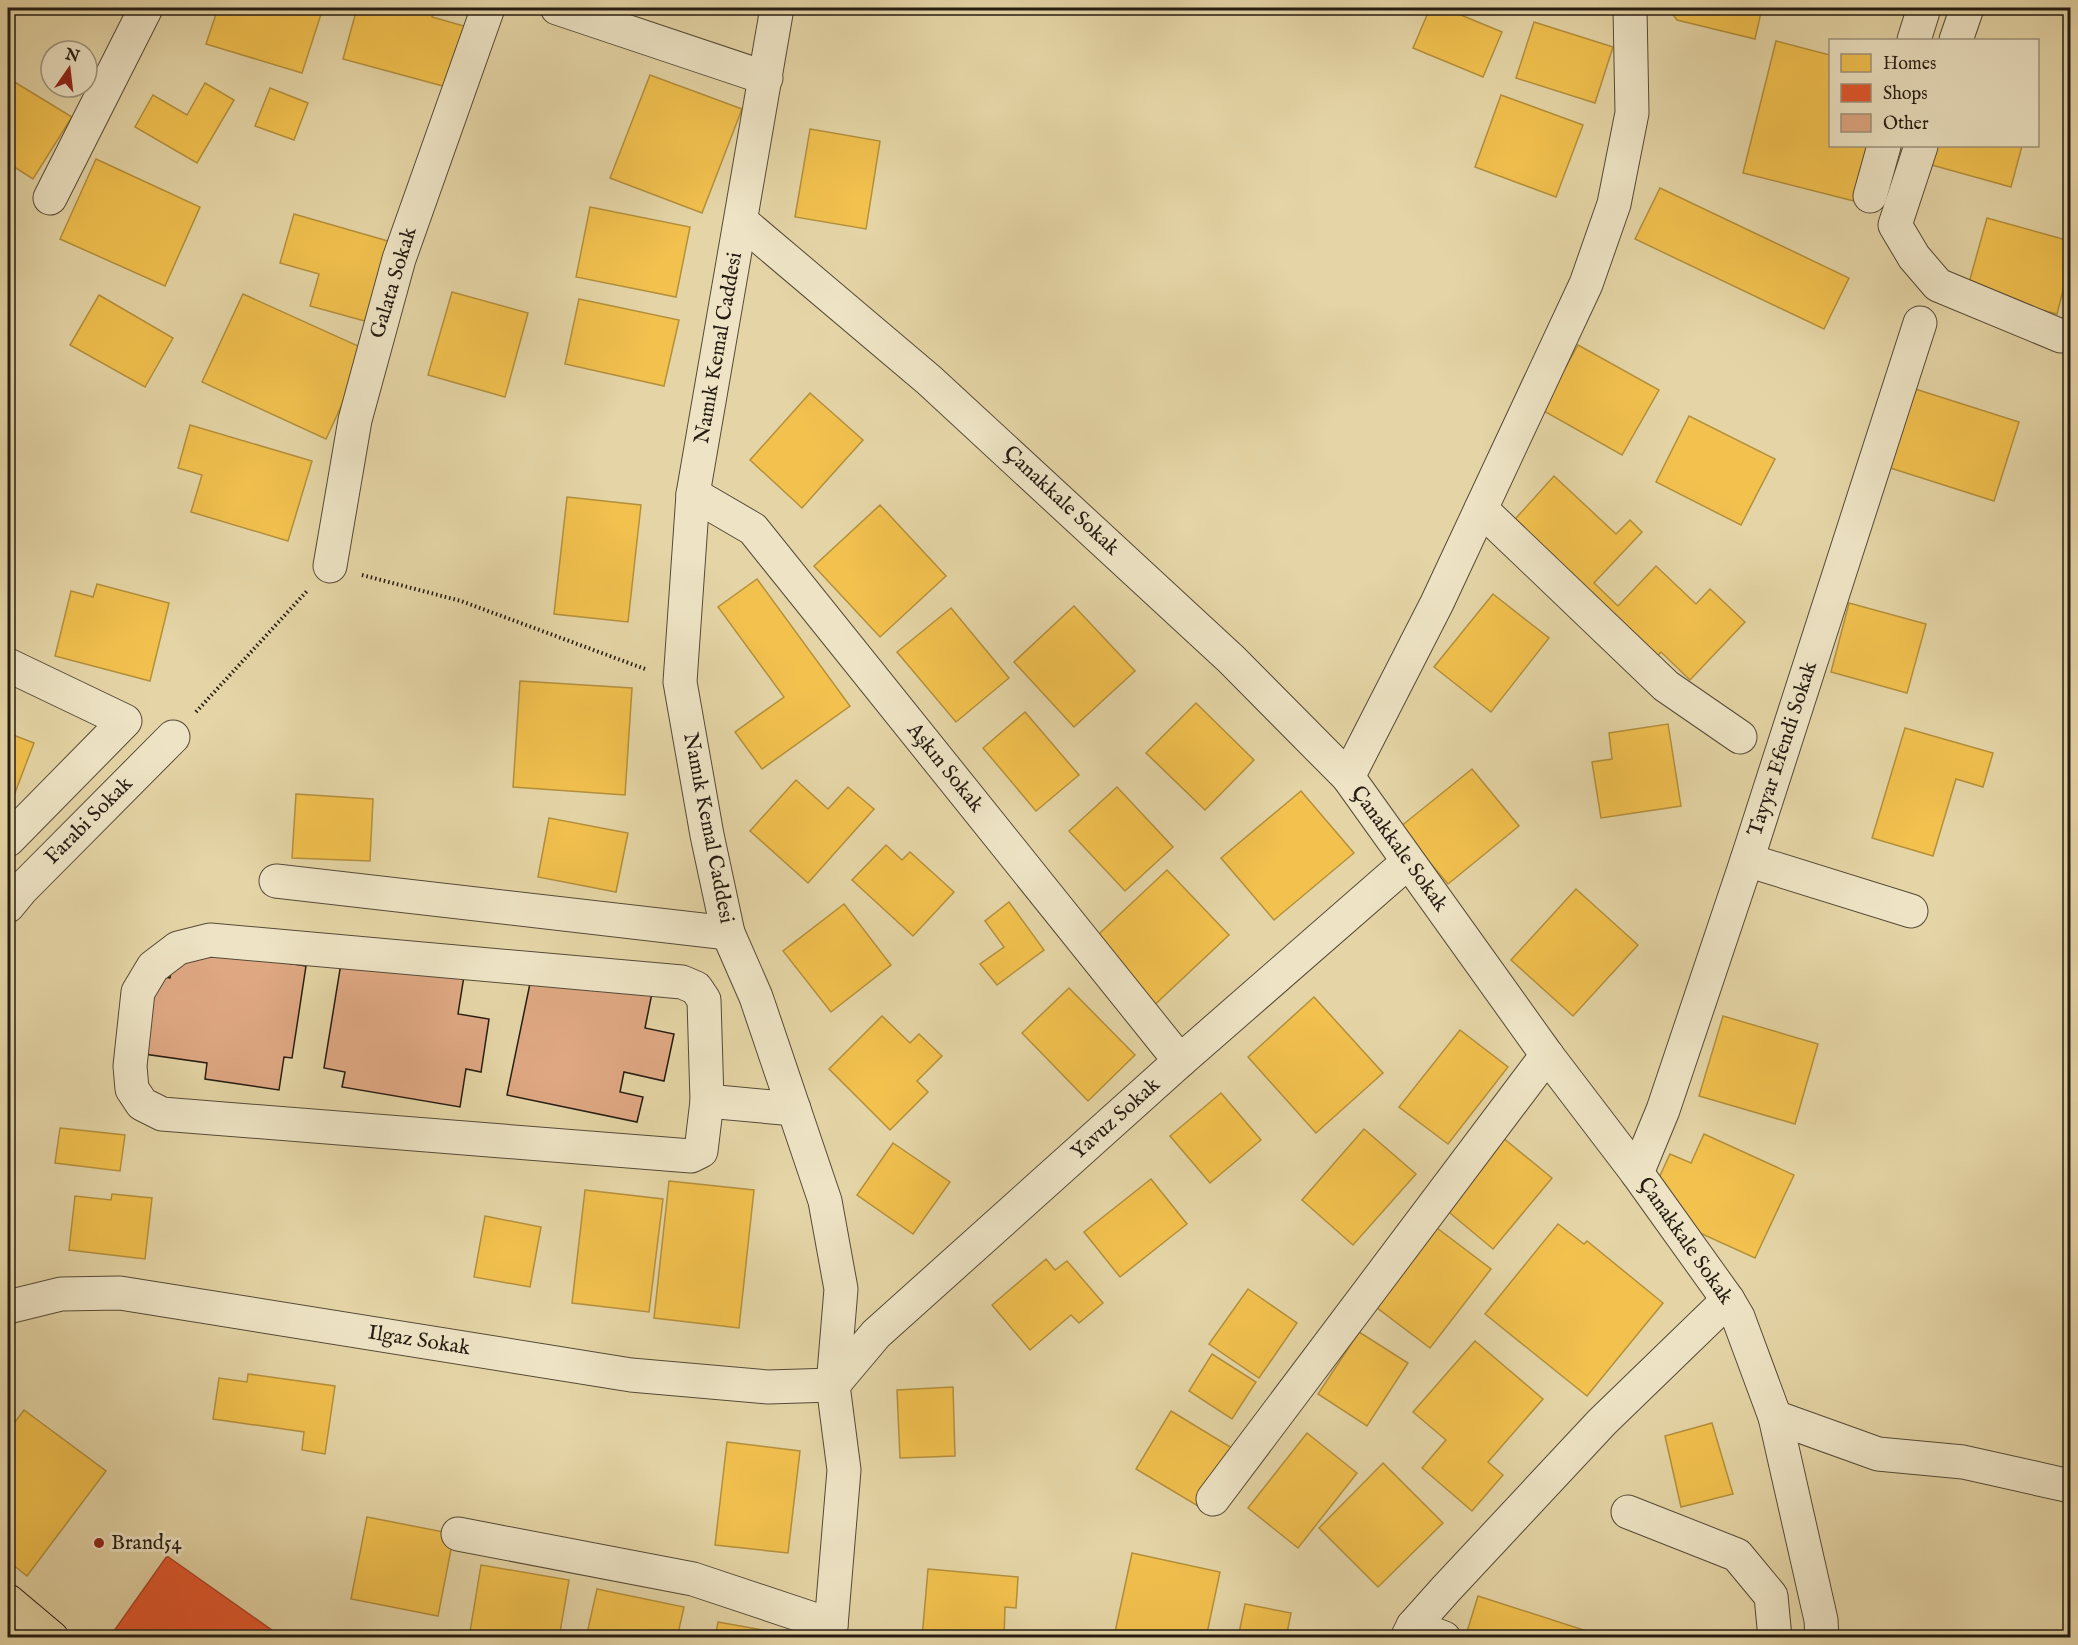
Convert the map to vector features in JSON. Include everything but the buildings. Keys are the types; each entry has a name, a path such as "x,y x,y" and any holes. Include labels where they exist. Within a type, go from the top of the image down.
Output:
{"main road":[{"path":"8,1601 52,1638"}],"street":[{"path":"50,198 146,8"},
{"name":"Galata Sokak","path":"330,566 355,420 396,271 488,8"},
{"path":"557,8 766,78"},
{"name":"Namık Kemal Caddesi","path":"777,8 693,494 680,682 707,835 728,933 756,997 825,1201 841,1289 833,1385 844,1470 831,1631"},
{"path":"1348,777 1437,603 1586,284 1614,204 1632,113 1630,8"},
{"path":"1914,39 1924,8"},
{"path":"1956,39 1967,8"},
{"path":"1870,196 1884,147"},
{"path":"1921,147 1895,225 1914,257 1938,285 2061,336 2070,336"},
{"name":"Çanakkale Sokak","path":"741,221 929,380 1231,659 1348,777 1547,1055 1637,1173 1738,1317 1776,1417 1821,1620 1822,1638"},
{"name":"Tayyar Efendi Sokak","path":"1637,1173 1663,1110 1747,860 1920,323"},
{"name":"Aşkın Sokak","path":"693,494 753,529 1180,1061"},
{"path":"1481,509 1666,686 1740,737"},
{"path":"8,665 125,721 8,840"},
{"name":"Farabi Sokak","path":"12,889 173,737"},
{"path":"1747,860 1911,911"},
{"name":"Yavuz Sokak","path":"833,1385 876,1334 1180,1061 1408,862"},
{"path":"276,881 728,933"},
{"path":"210,940 682,982 696,988 704,1000 707,1101 701,1150 691,1156 162,1114 142,1104 132,1089 130,1066 138,992 153,967 178,948 210,940"},
{"path":"1213,1499 1547,1055"},
{"path":"707,1101 794,1109"},
{"name":"Ilgaz Sokak","path":"8,1307 61,1294 120,1293 631,1375 768,1387 833,1385"},
{"path":"1410,1632 1602,1422 1728,1300"},
{"path":"1776,1417 1878,1454 1963,1462 2070,1486"},
{"path":"1628,1512 1737,1555 1771,1596 1775,1638"},
{"path":"458,1534 693,1579 831,1631"},
{"path":"1410,1632 1444,1638"}],"path":[{"path":"173,737 330,566 461,601 680,682"}],"place":[{"name":"Brand54","path":"99,1543"}]}
